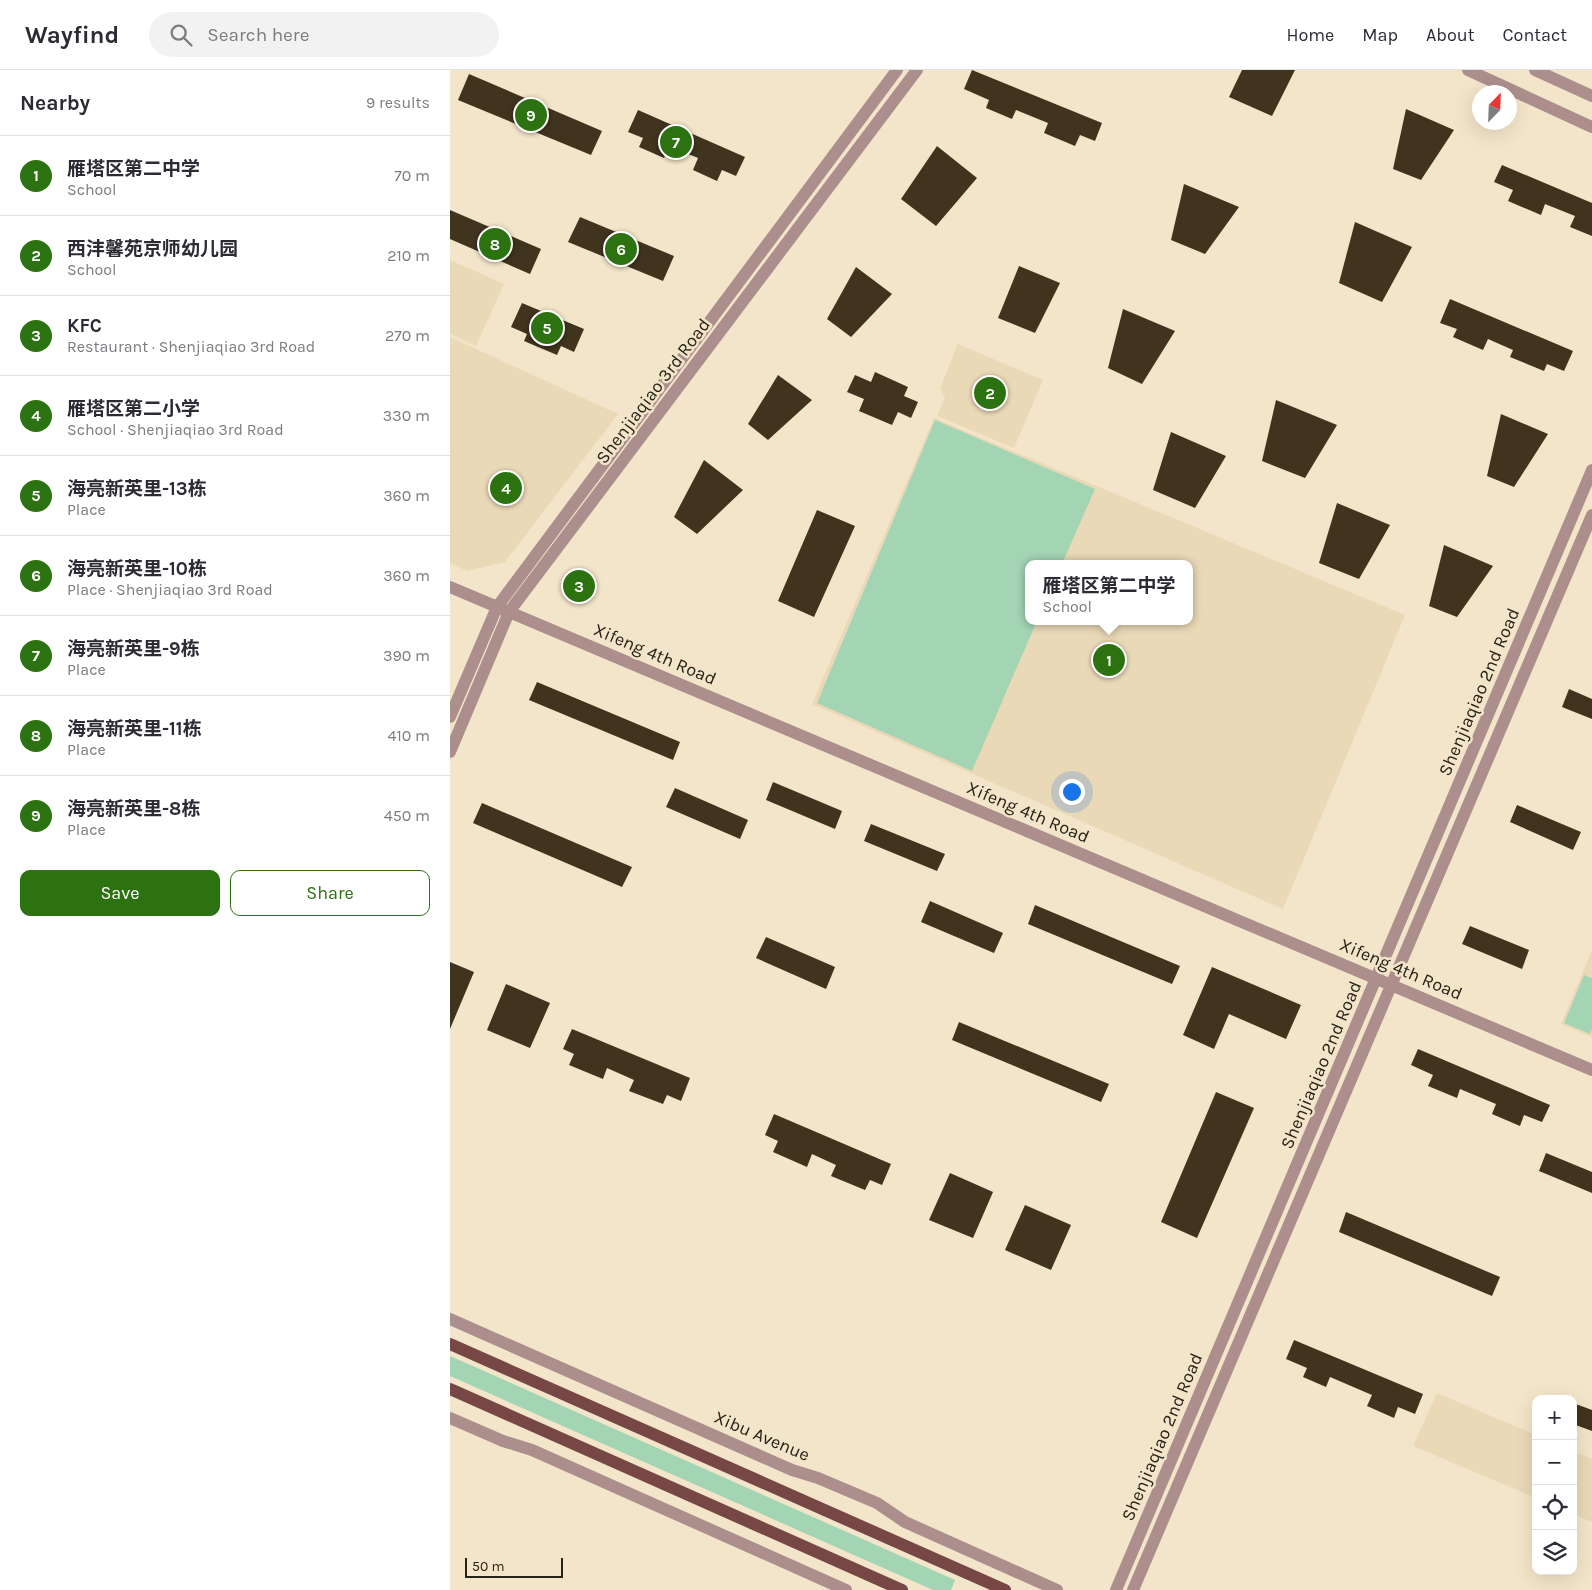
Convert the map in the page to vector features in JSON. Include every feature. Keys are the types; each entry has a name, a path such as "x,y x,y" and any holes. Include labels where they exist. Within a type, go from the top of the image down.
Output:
{"main road":[{"path":"450,1344 1005,1590"},
{"path":"450,1389 902,1590"}],"street":[{"name":"Shenjiaqiao 3rd Road","path":"450,717 497,607 897,70"},
{"name":"Shenjiaqiao 3rd Road","path":"450,752 510,612 917,70"},
{"path":"1468,70 1592,127"},
{"path":"1535,70 1592,96"},
{"name":"Shenjiaqiao 2nd Road","path":"1116,1590 1592,470"},
{"name":"Shenjiaqiao 2nd Road","path":"1133,1590 1592,514"},
{"name":"Xifeng 4th Road","path":"450,587 1592,1070"},
{"name":"Xibu Avenue","path":"450,1319 792,1470 818,1478 877,1503 905,1522 1057,1590"},
{"path":"450,1418 503,1441 532,1450 846,1590"}],"shaded area":[{"path":"450,260 504,284 476,346 450,334"},
{"path":"450,337 618,414 505,562 467,571 450,563"},
{"path":"958,344 1043,380 1014,448 937,416 945,397 940,388"},
{"path":"934,418 1405,615 1283,909 812,704"},
{"path":"1592,950 1592,1037 1561,1024"},
{"path":"1437,1393 1532,1433 1532,1496 1413,1446"},
{"path":"1577,1453 1592,1459 1592,1522 1577,1516"}],"green space":[{"path":"935,420 1095,489 1064,560 1025,560 1025,625 1035,625 972,771 817,703"},
{"path":"1584,975 1592,978 1592,1029 1590,1034 1564,1023"},
{"path":"450,1356 955,1580 951,1590 933,1590 450,1376"}],"building":[{"path":"972,70 1102,123 1095,141 1080,135 1075,146 1044,133 1048,123 1016,110 1012,119 986,108 989,100 964,89"},
{"path":"1242,70 1295,70 1272,116 1229,97"},
{"path":"469,74 602,131 591,155 458,100"},
{"path":"1406,109 1454,130 1421,180 1393,169"},
{"path":"638,110 745,157 736,176 722,170 717,181 693,170 698,158 669,146 664,158 639,147 643,138 628,132"},
{"path":"937,146 977,178 936,226 901,199"},
{"path":"1502,165 1592,203 1592,236 1570,227 1575,216 1545,204 1541,215 1508,201 1513,190 1494,182"},
{"path":"1184,184 1239,207 1205,254 1171,240"},
{"path":"450,210 541,249 530,274 450,239"},
{"path":"580,217 674,256 663,281 568,242"},
{"path":"1355,222 1412,247 1382,302 1339,283"},
{"path":"1019,266 1060,283 1035,333 998,318"},
{"path":"856,267 892,294 851,337 827,319"},
{"path":"1450,299 1573,351 1564,371 1547,364 1544,371 1510,357 1513,350 1488,339 1483,350 1453,337 1457,329 1440,323"},
{"path":"522,303 584,329 574,352 561,346 557,355 524,341 527,334 511,327"},
{"path":"1123,309 1175,331 1142,384 1108,368"},
{"path":"875,372 908,387 904,396 918,402 911,418 898,412 892,425 859,411 864,399 847,392 855,375 871,382"},
{"path":"778,375 812,400 768,440 748,424"},
{"path":"1276,400 1337,425 1305,478 1262,461"},
{"path":"1501,414 1548,434 1514,487 1487,476"},
{"path":"1171,432 1226,456 1195,508 1153,490"},
{"path":"704,460 743,490 697,534 674,517"},
{"path":"1337,503 1390,525 1359,579 1319,563"},
{"path":"817,510 855,526 814,617 778,601"},
{"path":"1444,545 1493,566 1457,617 1429,606"},
{"path":"537,682 680,742 673,760 529,700"},
{"path":"1569,689 1592,699 1592,719 1562,707"},
{"path":"773,782 842,811 835,829 766,800"},
{"path":"675,788 748,820 740,839 666,807"},
{"path":"482,803 632,867 622,887 473,823"},
{"path":"1517,805 1581,832 1573,850 1510,822"},
{"path":"871,824 945,854 937,871 864,841"},
{"path":"930,901 1003,933 994,953 921,922"},
{"path":"1035,905 1180,966 1172,984 1028,924"},
{"path":"1470,926 1529,950 1522,969 1462,944"},
{"path":"766,937 835,967 826,989 756,958"},
{"path":"450,962 474,972 450,1029"},
{"path":"1212,967 1301,1005 1286,1039 1229,1014 1214,1049 1183,1035"},
{"path":"506,984 550,1003 530,1048 487,1030"},
{"path":"959,1022 1109,1084 1101,1102 952,1040"},
{"path":"572,1029 690,1078 681,1101 667,1095 663,1104 629,1091 634,1080 607,1068 603,1079 569,1065 574,1054 563,1049"},
{"path":"1418,1049 1550,1105 1542,1122 1524,1115 1520,1126 1492,1114 1496,1104 1460,1089 1457,1098 1428,1086 1433,1075 1411,1065"},
{"path":"1216,1092 1254,1108 1197,1238 1161,1222"},
{"path":"774,1114 891,1164 882,1185 870,1180 865,1190 831,1176 836,1165 812,1154 807,1167 773,1152 778,1141 765,1135"},
{"path":"1546,1153 1592,1172 1592,1193 1539,1171"},
{"path":"950,1173 993,1192 973,1238 929,1220"},
{"path":"1025,1205 1071,1225 1051,1270 1005,1250"},
{"path":"1346,1212 1500,1277 1492,1296 1339,1232"},
{"path":"1294,1340 1423,1394 1415,1414 1398,1407 1394,1418 1367,1406 1372,1395 1330,1377 1326,1387 1303,1377 1307,1368 1286,1359"},
{"path":"1577,1404 1592,1410 1592,1431 1577,1425"}],"place":[{"name":"海亮新英里-8栋","path":"531,115"},
{"name":"海亮新英里-9栋","path":"676,142"},
{"name":"海亮新英里-11栋","path":"495,244"},
{"name":"海亮新英里-10栋","path":"621,249"},
{"name":"海亮新英里-13栋","path":"547,328"},
{"name":"西沣馨苑京师幼儿园","path":"990,393"},
{"name":"雁塔区第二小学","path":"506,488"},
{"name":"KFC","path":"579,586"},
{"name":"雁塔区第二中学","path":"1109,660"}]}
